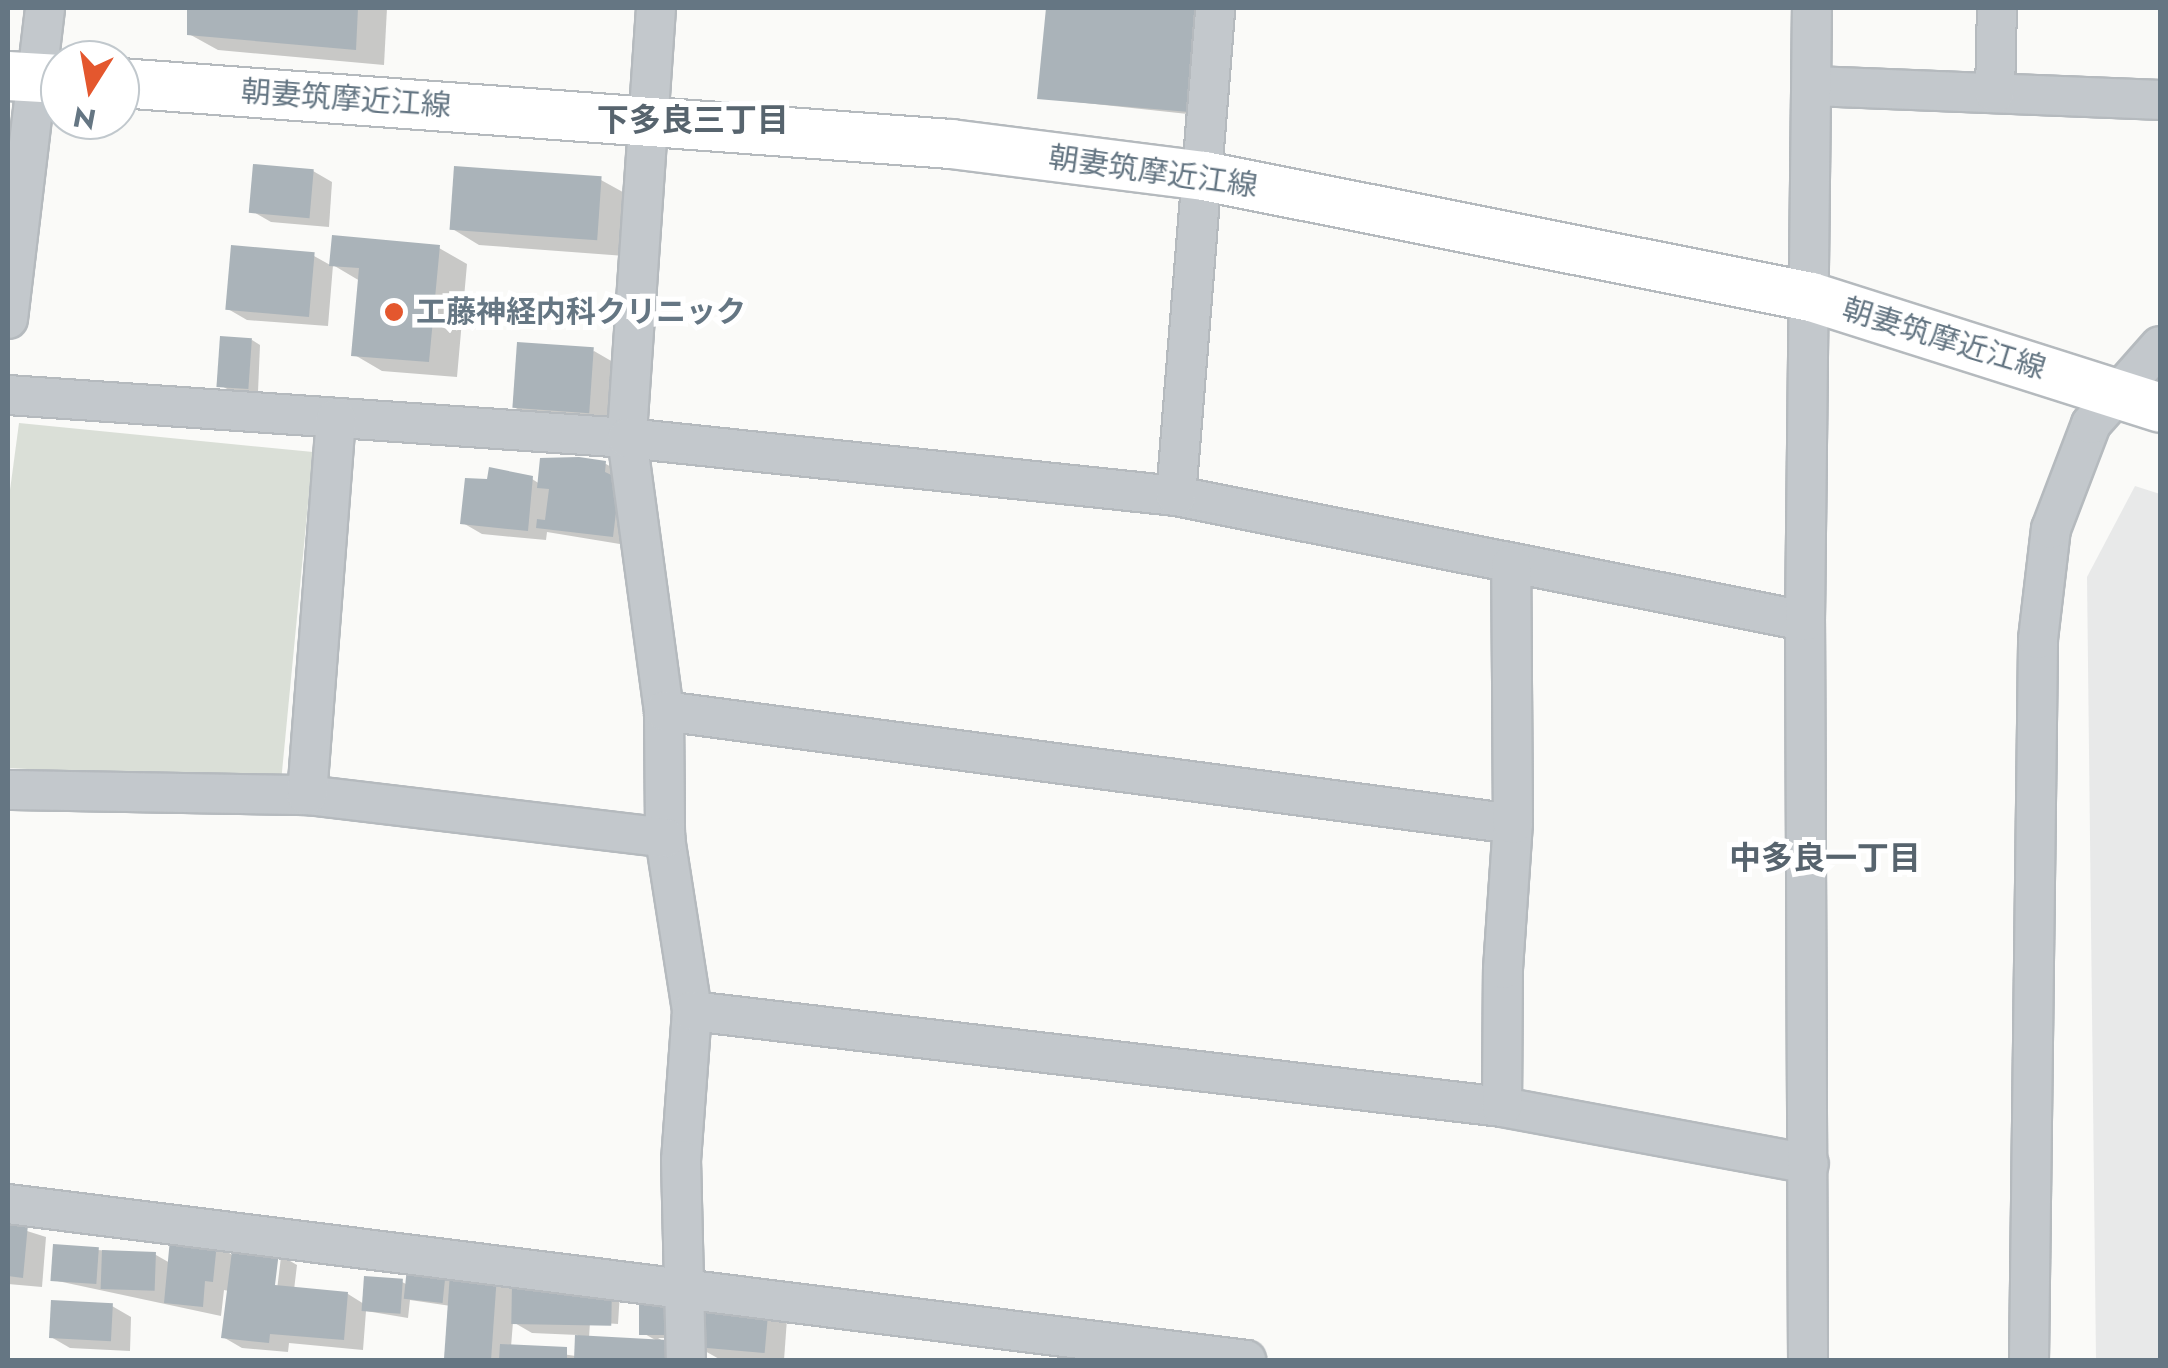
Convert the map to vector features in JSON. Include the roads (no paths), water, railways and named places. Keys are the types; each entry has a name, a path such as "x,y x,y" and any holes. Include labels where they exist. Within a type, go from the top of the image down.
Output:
{"main road":[{"name":"朝妻筑摩近江線","path":"140,85 951,144 1204,176 1811,297 2139,400"}],"street":[{"path":"8,319 46,8"},
{"path":"656,8 645,119 626,438 664,711 665,838 692,1011 681,1160 686,1360"},
{"path":"1176,496 1215,8"},
{"path":"1808,1360 1805,621 1812,8"},
{"path":"1995,93 1997,8"},
{"path":"1813,86 2160,100"},
{"path":"2029,1360 2038,640 2052,530 2091,424 2139,400 2160,346"},
{"path":"8,395 626,438 1176,496 1805,621"},
{"path":"308,795 336,418"},
{"path":"1502,1107 1502,969 1514,824 1511,565"},
{"path":"664,711 1514,824"},
{"path":"8,790 308,795 665,838"},
{"path":"692,1011 1502,1107 1810,1164"},
{"path":"8,1204 154,1227 682,1286 1246,1360"}],"place":[{"name":"工藤神経内科クリニック","path":"394,312"}],"district":[{"name":"下多良三丁目","path":"693,120"},
{"name":"中多良一丁目","path":"1825,858"}]}
